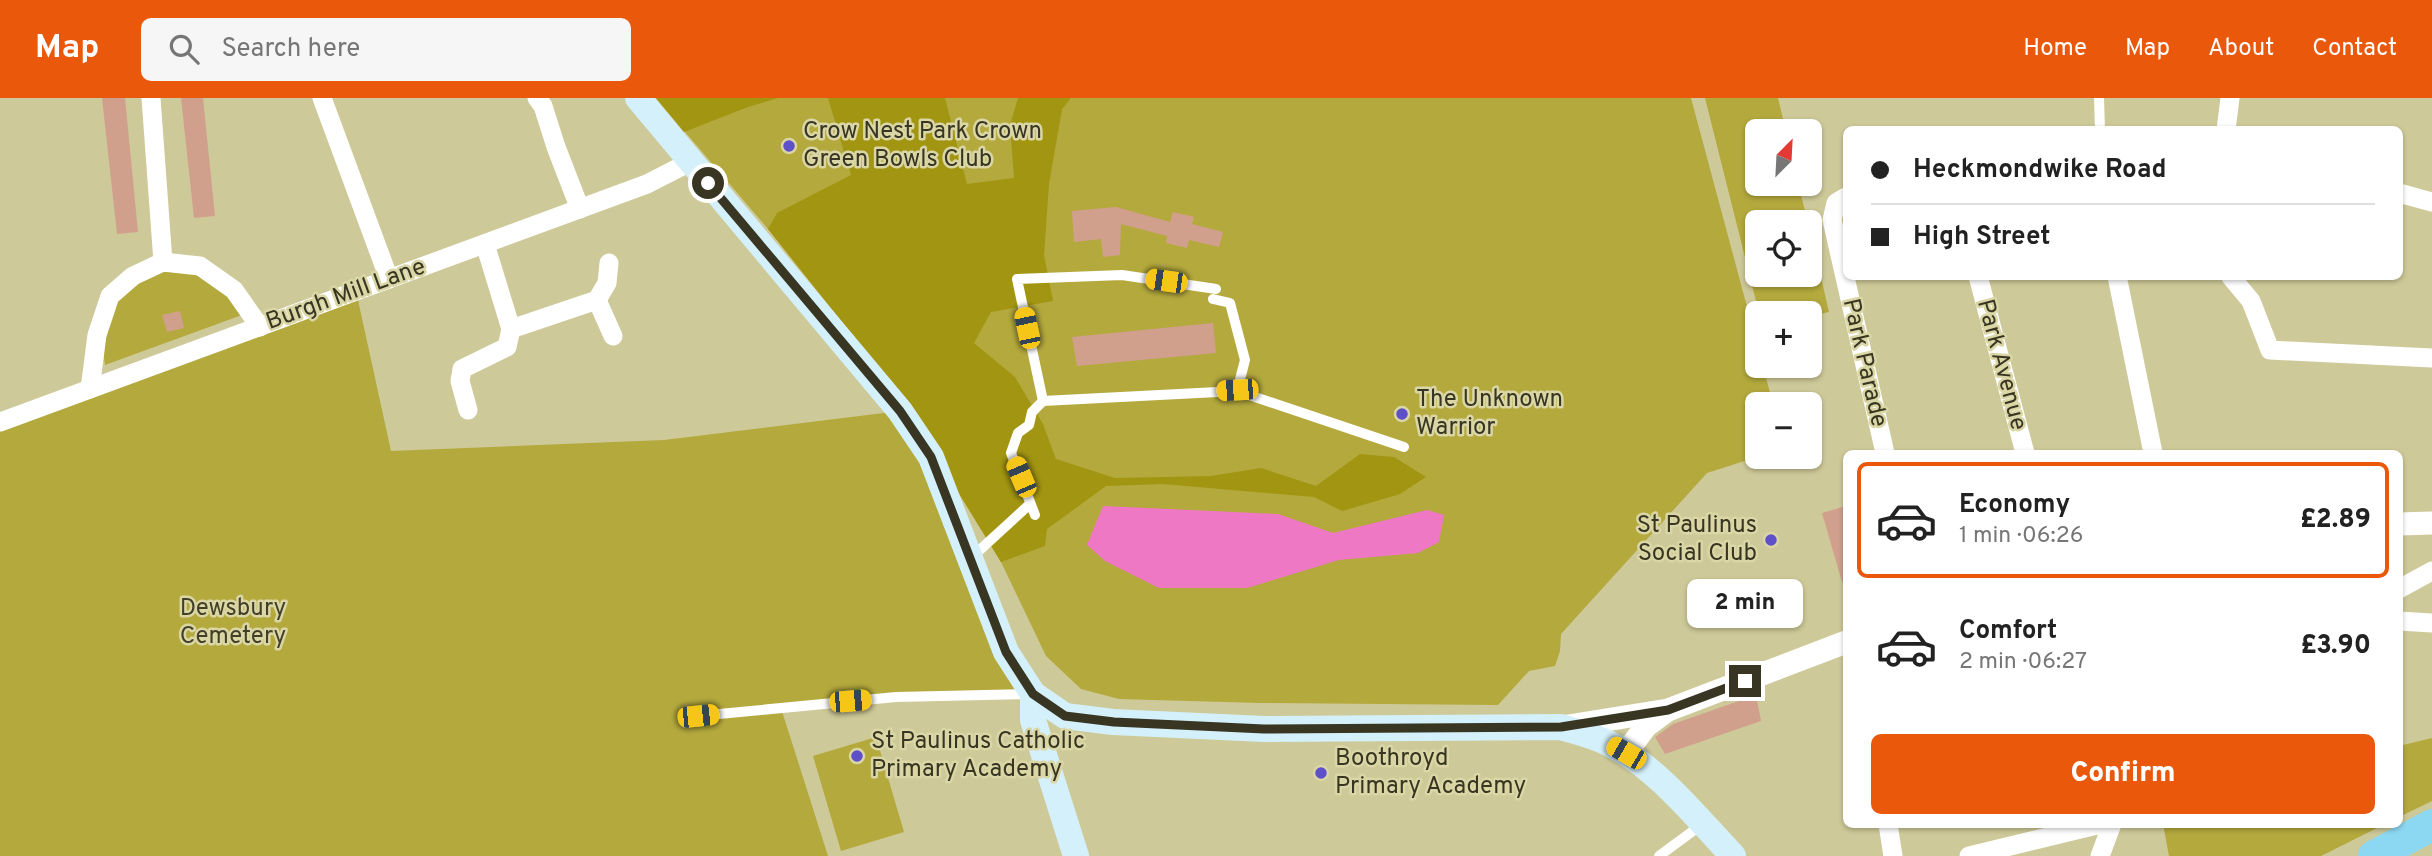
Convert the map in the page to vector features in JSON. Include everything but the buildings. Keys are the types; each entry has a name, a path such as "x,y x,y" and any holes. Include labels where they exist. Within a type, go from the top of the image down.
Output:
{"highway":[{"path":"2374,856 2432,825"}],"main road":[{"path":"638,98 900,411 931,457 1006,652 1033,694 1065,716 1114,722 1264,729 1561,727 1607,742 1626,753 1675,795 1733,856"},
{"path":"1033,694 1033,720 1076,856"}],"street":[{"path":"151,98 163,262"},
{"path":"321,98 388,279"},
{"path":"537,98 543,106 555,147 580,209"},
{"path":"2226,126 2230,98"},
{"name":"Burgh Mill Lane","path":"0,422 647,184 690,162"},
{"path":"2403,194 2432,202"},
{"name":"Park Parade","path":"1843,199 1836,204 1832,220 1843,268"},
{"path":"468,410 460,381 462,369 507,347 511,329 485,244"},
{"path":"90,389 97,335 110,296 133,275 163,262 200,266 234,290 260,327"},
{"path":"511,329 597,300 607,283 609,263"},
{"name":"Park Parade","path":"1846,280 1884,450"},
{"name":"Park Avenue","path":"1979,280 2024,450"},
{"path":"2118,280 2152,450"},
{"path":"2234,280 2251,301 2270,350 2432,358"},
{"path":"597,300 613,336"},
{"path":"2403,524 2432,523"},
{"path":"2403,587 2432,571"},
{"path":"2403,621 2432,623"},
{"path":"1561,727 1668,710 1843,643"},
{"path":"1626,753 1646,726 1668,710"},
{"path":"1889,828 1893,856"},
{"path":"1969,856 2084,828"},
{"path":"2100,856 2110,828"}],"lane":[{"path":"2099,98 2101,126"},
{"path":"1043,401 1017,279 1122,275 1215,294 1230,303 1244,359 1237,390"},
{"path":"1035,515 1011,453 1018,433 1029,425 1032,412 1043,401 1237,390 1404,447"},
{"path":"971,558 1030,504"},
{"path":"698,716 896,697 1033,694"},
{"path":"1659,856 1702,824"}],"green space":[{"path":"656,98 1691,98 1745,301 1745,378 1766,378 1770,392 1745,392 1745,461 1707,473 1561,634 1560,651 1555,666 1529,671 1498,705 1119,699 1081,689 1046,656 1001,562 893,386 768,229"},
{"path":"1705,98 1778,98 1783,119 1745,119 1745,196 1801,196 1805,210 1745,210 1745,257"},
{"path":"157,271 197,272 231,297 242,315 105,365 103,350 113,305 132,285"},
{"path":"1822,282 1829,312 1822,313 1822,301 1756,301 1752,287 1822,287"},
{"name":"Dewsbury Cemetery","path":"356,291 391,451 664,440 900,411 1033,694 781,708 828,856 0,856 0,422"},
{"path":"876,737 904,832 841,851 813,756"},
{"path":"2432,738 2432,801 2403,815 2403,745"},
{"path":"2164,828 2377,828 2321,856 2169,856"}],"shaded area":[{"path":"656,98 778,98 684,132"},
{"path":"828,98 945,98 967,184 1014,178 1010,125 1018,98 1071,98 1062,109 1049,184 1044,255 1053,301 991,312 974,343 1015,377 1043,424 1056,459 1115,478 1211,476 1261,468 1316,486 1360,454 1394,457 1426,477 1400,494 1342,511 1314,497 1163,484 1106,486 1047,529 1045,546 1001,562 893,386 768,229 777,213 851,175"},
{"path":"1103,506 1278,514 1333,533 1427,510 1444,515 1439,542 1418,553 1339,560 1247,588 1159,588 1105,561 1087,545"}],"place":[{"name":"Crow Nest Park Crown Green Bowls Club","path":"789,146"},
{"name":"The Unknown Warrior","path":"1402,414"},
{"name":"St Paulinus Social Club","path":"1771,540"},
{"name":"St Paulinus Catholic Primary Academy","path":"857,756"},
{"name":"Boothroyd Primary Academy","path":"1321,773"}],"route":[{"path":"708,183 900,411 931,457 1006,652 1033,694 1065,716 1114,722 1264,729 1561,727 1668,710 1745,681"}]}
